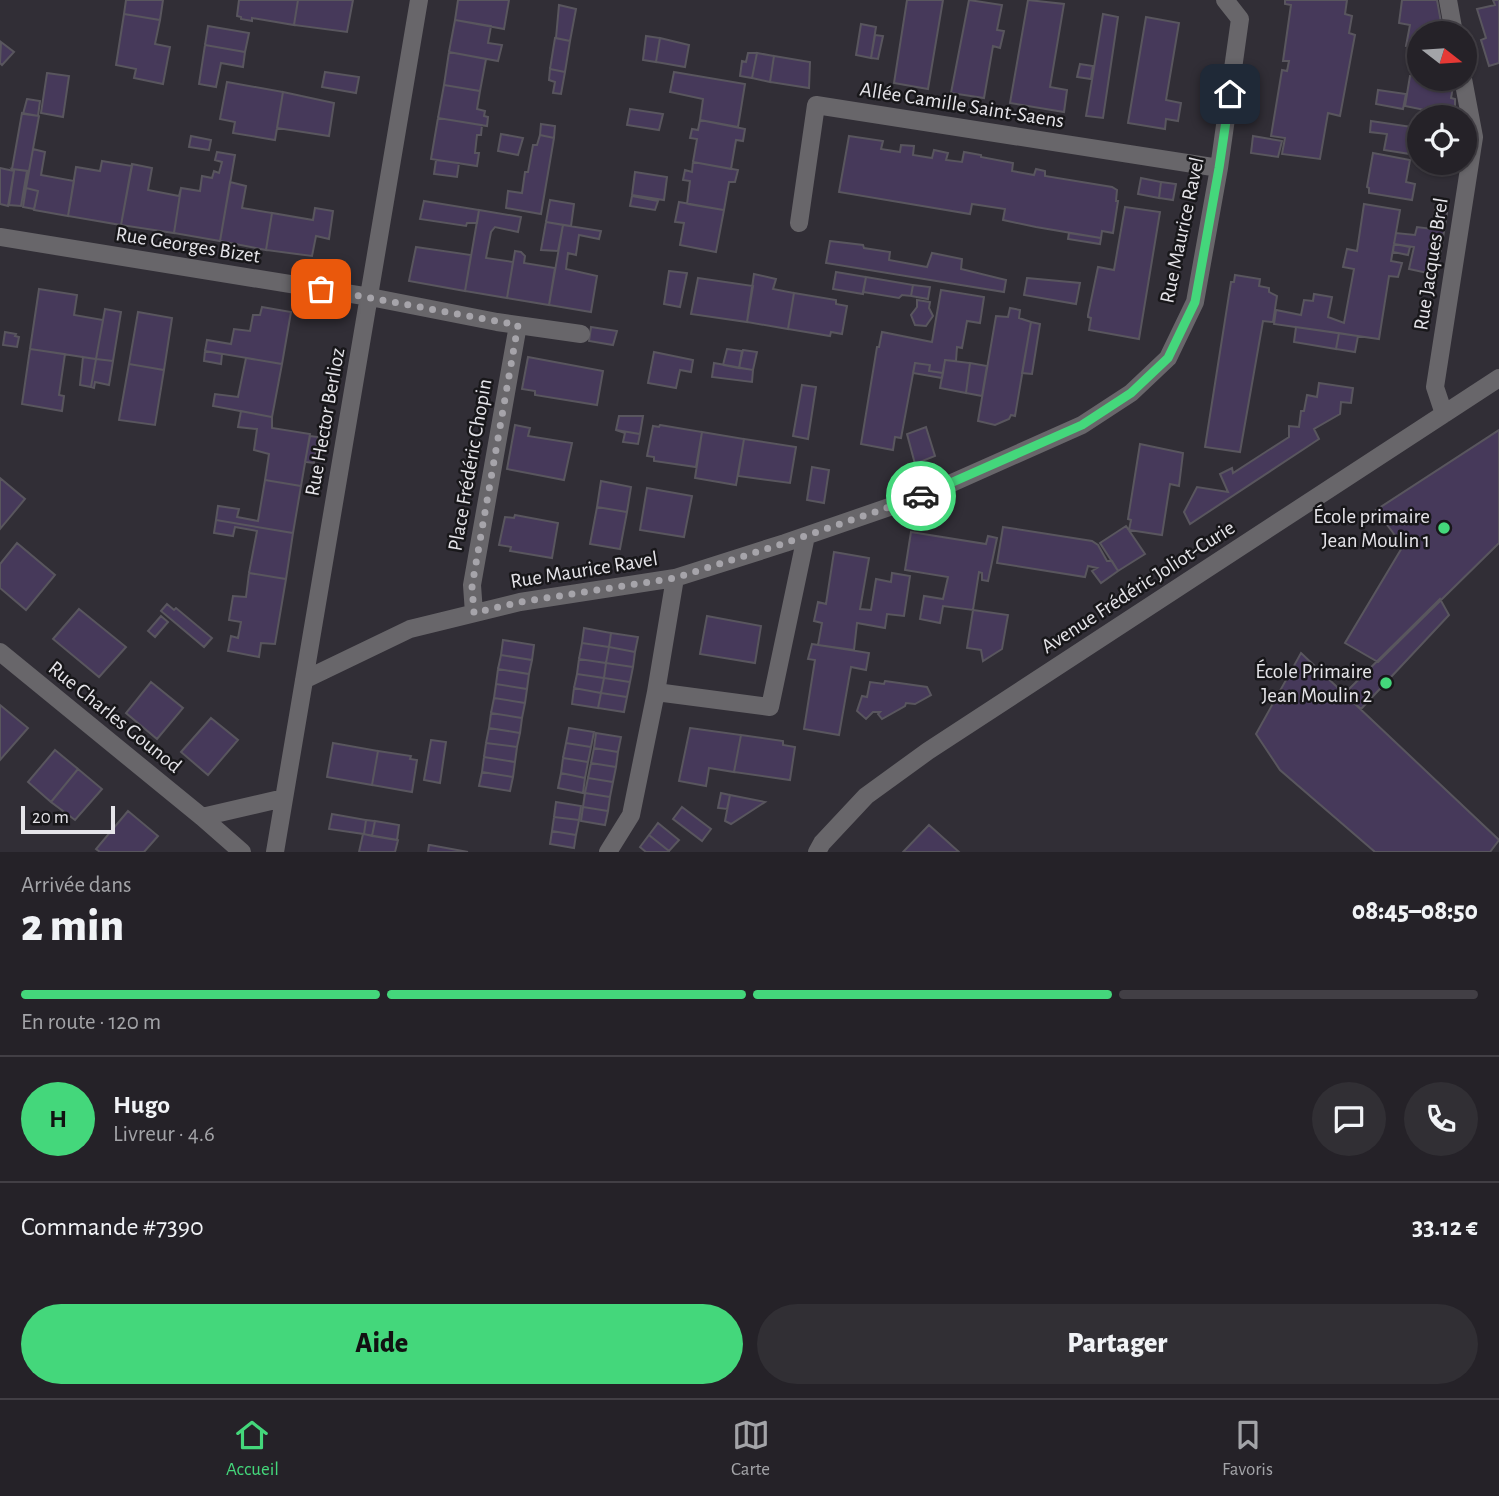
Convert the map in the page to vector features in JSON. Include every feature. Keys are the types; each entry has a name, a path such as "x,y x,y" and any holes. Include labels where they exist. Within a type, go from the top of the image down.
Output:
{"street":[{"name":"Rue Hector Berlioz","path":"275,852 419,0"},
{"name":"Rue Maurice Ravel","path":"304,680 410,629 520,602 675,578 806,536 927,494 1082,425 1131,393 1168,358 1195,302 1219,168 1240,19 1225,0"},
{"path":"1448,0 1452,21"},
{"name":"Rue Jacques Brel","path":"1444,414 1435,387 1474,137 1465,91"},
{"name":"Allée Camille Saint-Saens","path":"799,223 816,105 1219,168"},
{"name":"Rue Georges Bizet","path":"0,237 370,297"},
{"path":"370,297 580,334"},
{"name":"Place Frédéric Chopin","path":"474,613 472,586 518,325"},
{"name":"Avenue Frédéric Joliot-Curie","path":"817,852 822,843 866,796 928,751 1499,378"},
{"path":"656,692 770,708 806,536"},
{"name":"Rue Maurice Ravel","path":"608,852 631,815 656,692 675,578"},
{"name":"Rue Charles Gounod","path":"0,652 242,852"},
{"path":"202,817 284,798"}],"building":[{"path":"126,0 163,0 160,20 124,14"},
{"path":"239,0 298,0 294,25 252,18 252,21 241,19 237,16"},
{"path":"298,0 353,0 347,32 294,25"},
{"path":"458,0 509,0 504,29 455,20"},
{"path":"907,0 943,0 928,89 894,83"},
{"path":"969,0 1002,5 997,30 1004,31 1000,48 993,46 984,98 951,93"},
{"path":"1028,0 1064,4 1050,87 1067,90 1064,112 1010,103"},
{"path":"1285,0 1347,0 1345,14 1352,16 1349,33 1355,35 1340,116 1328,113 1320,159 1282,154 1285,138 1271,136 1282,70 1287,71 1289,61 1283,61 1291,5 1285,4"},
{"path":"1402,0 1437,0 1441,21 1399,23"},
{"path":"1493,0 1499,0 1499,63 1489,66 1481,40 1486,38 1477,9 1495,5"},
{"path":"559,5 576,9 570,41 556,38"},
{"path":"124,14 160,20 155,44 170,47 163,84 134,78 136,69 116,65"},
{"path":"1103,14 1118,17 1103,118 1086,116"},
{"path":"1146,17 1179,23 1166,100 1181,103 1178,121 1166,119 1165,129 1128,123"},
{"path":"455,20 491,26 488,43 502,45 498,61 449,52"},
{"path":"861,24 876,27 871,58 856,55"},
{"path":"208,26 249,33 245,52 205,45"},
{"path":"875,35 883,36 878,59 871,58"},
{"path":"646,36 660,38 656,62 643,60"},
{"path":"555,38 570,41 565,72 550,69"},
{"path":"660,38 689,45 685,67 656,62"},
{"path":"1,42 14,52 2,65 0,63"},
{"path":"205,45 245,52 243,67 221,63 216,87 199,84"},
{"path":"449,52 486,59 480,91 444,85"},
{"path":"748,53 757,53 752,78 740,76 742,61 746,62"},
{"path":"757,53 774,56 770,82 752,78"},
{"path":"774,56 810,62 809,88 770,82"},
{"path":"1080,64 1093,66 1091,79 1077,77"},
{"path":"550,69 565,72 561,94 553,93 555,82 549,80"},
{"path":"325,72 359,77 356,93 322,87"},
{"path":"674,72 745,84 738,127 700,120 703,99 670,92"},
{"path":"47,73 69,76 63,117 41,113"},
{"path":"227,82 283,92 275,140 233,133 235,122 220,119"},
{"path":"444,85 480,91 477,109 485,111 484,116 488,117 487,126 438,118"},
{"path":"1378,90 1406,94 1403,109 1376,104"},
{"path":"1408,91 1452,91 1451,98 1455,99 1455,105 1405,106"},
{"path":"283,92 334,103 329,136 277,128"},
{"path":"27,99 40,101 38,116 23,114"},
{"path":"630,109 663,114 659,130 627,125"},
{"path":"22,113 39,116 29,171 12,169"},
{"path":"438,118 482,125 481,135 477,135 477,166 431,159"},
{"path":"700,120 745,129 743,141 736,140 731,169 693,162 697,139 690,138 692,129 698,130"},
{"path":"1371,121 1407,126 1407,154 1384,150 1387,134 1370,132"},
{"path":"541,124 555,126 554,138 540,135"},
{"path":"501,134 523,138 518,155 498,151"},
{"path":"540,135 554,138 541,214 506,208 508,191 522,193 533,145 537,145"},
{"path":"191,136 211,140 209,150 189,147"},
{"path":"849,136 883,141 881,149 900,152 901,145 914,146 913,155 932,158 934,150 948,153 946,160 962,162 964,152 1013,163 1012,171 1034,175 1036,169 1045,171 1045,176 1112,187 1117,190 1118,201 1113,233 1102,231 1101,238 1036,227 1003,220 1005,209 972,204 970,214 839,192"},
{"path":"1253,136 1282,141 1278,157 1251,153"},
{"path":"33,149 45,152 41,175 74,181 68,216 34,210 38,191 26,188"},
{"path":"217,152 235,155 220,241 174,233 181,188 200,191 202,176 212,178 214,171 219,173 222,162 215,160"},
{"path":"1373,153 1407,159 1406,182 1415,184 1412,200 1369,193 1367,187"},
{"path":"436,160 459,163 457,177 434,174"},
{"path":"102,161 132,166 121,225 68,216 76,167 100,171"},
{"path":"693,162 738,170 735,182 729,182 724,210 687,204 690,181 683,180 685,170 692,172"},
{"path":"132,164 152,168 148,190 179,196 181,188 174,233 121,225"},
{"path":"0,168 14,171 8,206 0,204"},
{"path":"12,169 27,171 21,206 9,205 14,171"},
{"path":"635,172 667,177 664,200 632,195"},
{"path":"1141,178 1161,182 1159,198 1138,194"},
{"path":"230,182 246,186 242,208 272,213 266,250 220,241"},
{"path":"1161,182 1176,184 1173,200 1159,198"},
{"path":"26,188 38,191 34,209 23,207"},
{"path":"632,196 658,201 655,210 630,206"},
{"path":"550,200 574,204 571,226 546,222"},
{"path":"424,201 479,210 477,223 467,223 466,226 420,219"},
{"path":"679,202 724,210 716,252 680,245 684,223 675,222"},
{"path":"1364,204 1400,210 1391,261 1402,263 1398,277 1389,276 1379,339 1274,324 1276,310 1301,315 1304,300 1313,301 1314,294 1332,297 1328,317 1344,323 1354,269 1343,267 1347,249 1357,251"},
{"path":"1125,207 1160,212 1139,339 1089,330 1091,318 1088,315 1098,267 1114,270"},
{"path":"315,208 333,211 329,239 316,236 312,256 266,250 272,213 313,220"},
{"path":"479,210 521,217 518,232 495,227 491,232 486,258 513,262 507,298 465,291"},
{"path":"1435,210 1447,213 1437,275 1409,269 1414,247 1394,244 1396,233 1415,235 1417,227 1432,229"},
{"path":"546,222 563,225 558,251 541,250"},
{"path":"563,225 601,231 599,239 579,235 576,255 568,253 566,269 597,276 591,312 549,305"},
{"path":"1069,233 1101,238 1100,244 1068,239"},
{"path":"830,241 890,252 889,260 927,267 932,253 962,259 961,269 1006,280 1004,292 826,263"},
{"path":"1394,244 1410,247 1408,255 1393,252"},
{"path":"416,247 471,255 465,291 409,281"},
{"path":"515,251 525,256 524,263 555,268 549,305 507,298"},
{"path":"669,271 687,273 680,307 664,304"},
{"path":"836,272 866,277 863,294 833,289"},
{"path":"754,274 776,279 773,289 794,293 788,329 747,322"},
{"path":"1235,275 1260,279 1259,286 1269,288 1269,292 1277,296 1273,322 1263,321 1240,452 1205,447 1231,282 1234,282"},
{"path":"866,277 913,285 911,296 902,295 899,298 863,292"},
{"path":"698,278 753,286 747,322 691,314"},
{"path":"1027,278 1080,283 1076,304 1024,295"},
{"path":"913,285 930,287 928,299 911,296"},
{"path":"39,289 77,295 74,315 103,320 96,359 30,349"},
{"path":"941,290 984,297 980,323 967,321 962,348 957,347 956,361 945,360 943,373 929,371 930,365 915,363 901,438 895,437 893,450 861,444 877,347 882,332 932,342"},
{"path":"794,293 836,300 836,304 847,306 842,334 831,332 830,336 788,329"},
{"path":"917,300 930,302 929,308 933,316 926,326 915,325 911,315 917,307"},
{"path":"262,307 291,312 282,364 205,351 207,340 231,344 234,329 250,331 253,315 260,315"},
{"path":"1010,308 1020,310 1019,318 1031,322 1015,416 1011,415 1009,419 995,425 978,421 996,316 1008,317"},
{"path":"105,309 121,312 113,361 96,359"},
{"path":"138,312 172,318 164,370 129,364"},
{"path":"1031,322 1040,324 1032,374 1022,373"},
{"path":"591,327 617,331 613,345 589,341"},
{"path":"1296,327 1339,333 1336,349 1294,342"},
{"path":"5,332 19,337 17,347 3,345"},
{"path":"1339,333 1358,336 1355,352 1336,349"},
{"path":"30,349 65,354 59,395 64,396 62,411 22,404"},
{"path":"727,349 742,351 739,368 723,365"},
{"path":"743,350 757,352 753,370 739,368"},
{"path":"205,351 222,354 221,364 204,361"},
{"path":"654,352 693,360 691,372 680,370 676,388 648,383"},
{"path":"83,357 96,359 91,387 80,385"},
{"path":"528,357 603,371 597,405 535,395 535,391 522,389"},
{"path":"246,358 282,364 272,417 213,406 215,394 238,397"},
{"path":"96,359 113,361 109,385 95,382 94,388 91,387"},
{"path":"945,360 970,363 966,393 940,388"},
{"path":"714,363 753,370 752,382 712,377"},
{"path":"915,363 930,365 929,371 943,373 942,378 913,373"},
{"path":"970,363 987,366 982,396 966,393"},
{"path":"129,364 164,370 155,425 119,420"},
{"path":"1319,383 1353,388 1351,403 1341,402 1340,414 1314,429 1319,439 1190,524 1184,512 1197,487 1228,492 1220,474 1232,468 1233,473 1289,437 1289,426 1299,427 1307,395 1317,397"},
{"path":"802,385 816,387 808,439 793,436"},
{"path":"241,411 272,417 272,428 310,434 301,486 265,480 269,454 254,450 257,429 238,427"},
{"path":"619,416 643,416 640,434 616,430"},
{"path":"515,425 530,428 528,436 572,443 564,480 507,469"},
{"path":"653,426 702,432 696,467 654,461 654,457 647,456"},
{"path":"926,427 935,456 915,464 907,434"},
{"path":"616,430 640,434 638,444 623,442 625,433"},
{"name":"École primaire Jean Moulin 1","path":"1499,430 1499,543 1378,662 1345,643 1403,546 1376,510"},
{"path":"702,432 744,439 736,485 695,478"},
{"path":"310,436 318,437 314,463 305,462"},
{"path":"744,439 796,447 790,483 738,476"},
{"path":"1140,444 1183,453 1179,486 1170,484 1162,535 1129,530 1131,520 1128,519"},
{"path":"812,467 829,470 824,503 807,500"},
{"path":"0,478 25,499 0,529"},
{"path":"265,480 301,486 293,533 216,520 218,506 239,509 237,517 258,521"},
{"path":"601,481 631,487 627,512 597,507"},
{"path":"647,488 692,496 684,537 640,530"},
{"path":"597,507 627,512 620,549 590,544"},
{"path":"515,515 558,523 552,558 510,551 511,547 499,545 505,517 514,518"},
{"path":"216,520 293,533 286,579 249,573 257,531 235,527 233,536 214,533"},
{"path":"1126,526 1145,554 1118,571 1100,543"},
{"path":"1003,527 1092,541 1118,571 1101,583 1092,571 1097,568 1088,566 1085,577 997,563"},
{"path":"911,532 986,544 988,536 997,538 988,581 982,580 982,573 979,572 973,610 943,606 940,623 920,619 924,596 943,599 948,577 905,570"},
{"path":"17,543 55,575 26,610 0,588 0,564"},
{"path":"834,552 869,558 860,609 871,610 876,579 891,582 892,573 910,576 904,616 887,614 885,628 857,623 854,650 818,645 822,623 814,621 818,602 826,604"},
{"path":"249,573 286,579 275,644 261,643 259,657 228,651 231,636 238,638 241,622 229,620 233,596 246,597"},
{"path":"1440,599 1449,615 1361,709 1344,694"},
{"path":"167,604 174,610 176,608 212,638 204,647 161,611"},
{"path":"79,609 126,647 99,677 53,639"},
{"path":"973,610 1008,615 1002,649 983,661 981,650 967,648"},
{"path":"161,616 168,622 155,637 148,631"},
{"path":"707,616 761,626 755,663 700,654"},
{"path":"584,628 611,633 609,647 582,643"},
{"path":"611,633 638,637 635,652 609,647"},
{"path":"503,640 534,645 532,660 501,655"},
{"path":"582,643 609,647 606,663 579,659"},
{"path":"812,644 869,653 866,670 851,667 839,735 804,729 815,660 808,659"},
{"path":"609,647 635,652 633,667 606,663"},
{"path":"1301,653 1499,840 1490,852 1375,852 1280,770 1256,734"},
{"path":"501,655 532,660 529,674 498,669"},
{"path":"579,659 606,663 604,678 577,674"},
{"path":"606,663 633,667 630,682 604,678"},
{"path":"498,669 529,674 527,689 496,684"},
{"path":"577,674 604,678 601,693 574,688"},
{"path":"604,678 630,682 627,697 601,693"},
{"path":"885,681 927,687 931,695 915,704 906,703 882,719 878,714 880,712 873,712 866,719 857,711 862,696 867,697 870,682 884,684"},
{"path":"151,682 183,708 157,739 126,713"},
{"path":"496,684 527,689 525,703 494,698"},
{"path":"574,688 601,693 598,708 572,704"},
{"path":"601,693 627,697 624,712 598,708"},
{"path":"494,698 525,703 522,718 491,713"},
{"path":"0,705 28,728 0,760"},
{"path":"491,713 522,718 520,733 489,728"},
{"path":"211,718 238,740 208,775 181,752"},
{"path":"489,728 520,733 517,747 486,743"},
{"path":"569,728 594,732 591,747 566,743"},
{"path":"690,728 741,735 734,772 709,768 706,786 679,781"},
{"path":"596,733 621,737 618,752 594,748"},
{"path":"741,735 783,741 783,745 795,747 790,780 734,772"},
{"path":"431,740 446,742 440,783 424,780"},
{"path":"333,743 378,751 372,785 327,777"},
{"path":"486,743 517,747 515,762 484,757"},
{"path":"566,743 591,747 588,762 563,758"},
{"path":"594,748 618,752 616,767 591,763"},
{"path":"55,750 78,769 51,802 28,782"},
{"path":"378,751 411,756 410,759 417,760 412,792 372,785"},
{"path":"484,757 515,762 513,777 482,772"},
{"path":"563,758 588,762 585,778 561,773"},
{"path":"591,763 616,767 613,782 588,778"},
{"path":"78,769 102,789 75,820 51,802"},
{"path":"482,772 513,777 510,791 479,786"},
{"path":"561,773 585,778 583,793 558,788"},
{"path":"588,778 613,782 610,797 585,793"},
{"path":"585,793 610,797 608,811 583,807"},
{"path":"721,793 730,795 727,809 718,808"},
{"path":"730,795 765,802 731,824 725,821"},
{"path":"556,802 581,806 579,820 554,817"},
{"path":"583,807 608,811 605,825 581,821"},
{"path":"682,807 711,829 702,841 673,819"},
{"path":"128,811 158,836 144,852 100,852 96,849"},
{"path":"332,814 366,820 364,834 329,829"},
{"path":"554,817 579,820 576,835 552,831"},
{"path":"366,820 375,821 372,836 364,834"},
{"path":"375,821 399,825 397,840 372,836"},
{"path":"658,823 679,840 669,851 649,835"},
{"path":"929,825 959,852 903,852"},
{"path":"552,831 576,835 574,848 550,844"},
{"path":"363,834 398,840 395,852 359,852"},
{"path":"649,835 669,852 646,852 640,847"},
{"path":"430,845 468,852 428,852"}],"way so far":[{"path":"321,289 518,325 472,586 474,613 520,602 675,578 921,496"}],"place":[{"name":"École primaire Jean Moulin 1","path":"1444,528"},
{"name":"École Primaire Jean Moulin 2","path":"1386,683"}],"route":[{"path":"921,496 1082,425 1131,393 1168,358 1195,302 1230,94"}]}
